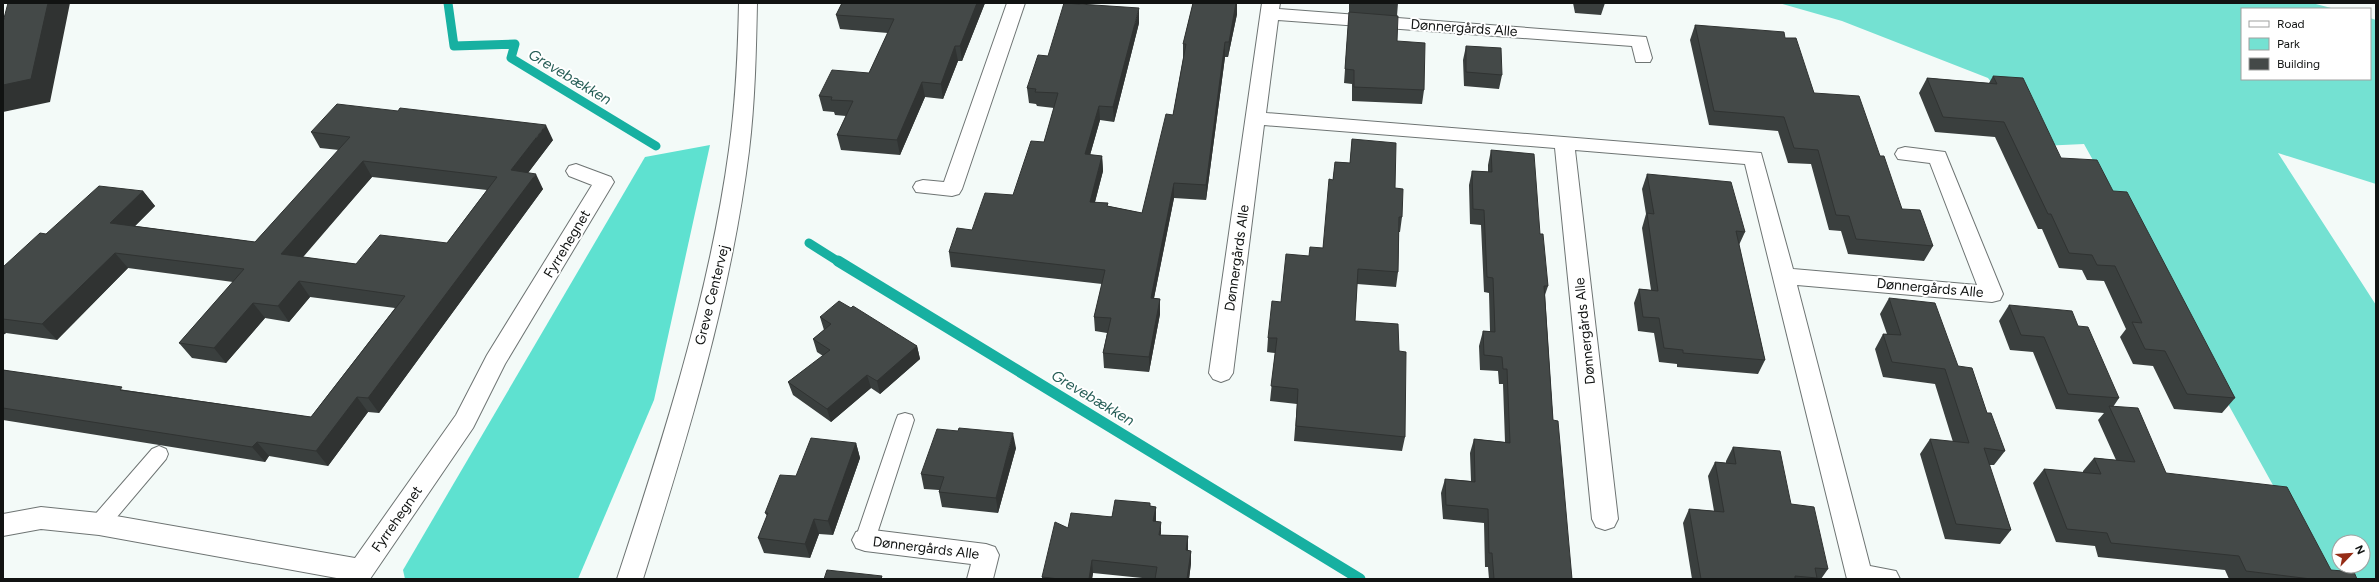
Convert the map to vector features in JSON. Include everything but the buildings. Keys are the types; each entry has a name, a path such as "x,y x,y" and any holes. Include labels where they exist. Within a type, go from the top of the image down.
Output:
{"street":[{"name":"Greve Centervej","path":"630,579 675,440 725,246 742,134 748,41 748,3"},
{"path":"923,186 952,189 1016,3"},
{"name":"Dønnergårds Alle","path":"1222,373 1270,8 1640,41 1643,58"},
{"path":"1256,118 1754,158 1859,578 1886,579"},
{"name":"Dønnergårds Alle","path":"1564,143 1604,519"},
{"name":"Dønnergårds Alle","path":"1783,276 1992,294 1938,157 1905,154"},
{"name":"Fyrrehegnet","path":"3,525 41,518 99,524 364,575 465,421 495,361 604,182 576,170"},
{"name":"Dønnergårds Alle","path":"864,540 986,555 980,579"}],"lane":[{"path":"864,540 905,420"},
{"path":"99,524 159,454"}],"green space":[{"path":"1779,3 2312,3 2331,8 2241,8 2241,80 2371,80 2371,18 2376,20 2376,184 2278,153 2376,305 2376,579 2325,579 2084,144 2041,146 1988,78 1842,21"},
{"path":"710,145 654,400 578,579 405,579 403,570 645,157"}],"waterway":[{"name":"Grevebækken","path":"448,3 454,46 515,44 511,58 656,146"},
{"name":"Grevebækken","path":"809,243 839,262"},
{"name":"Grevebækken","path":"838,261 1360,579"}]}
